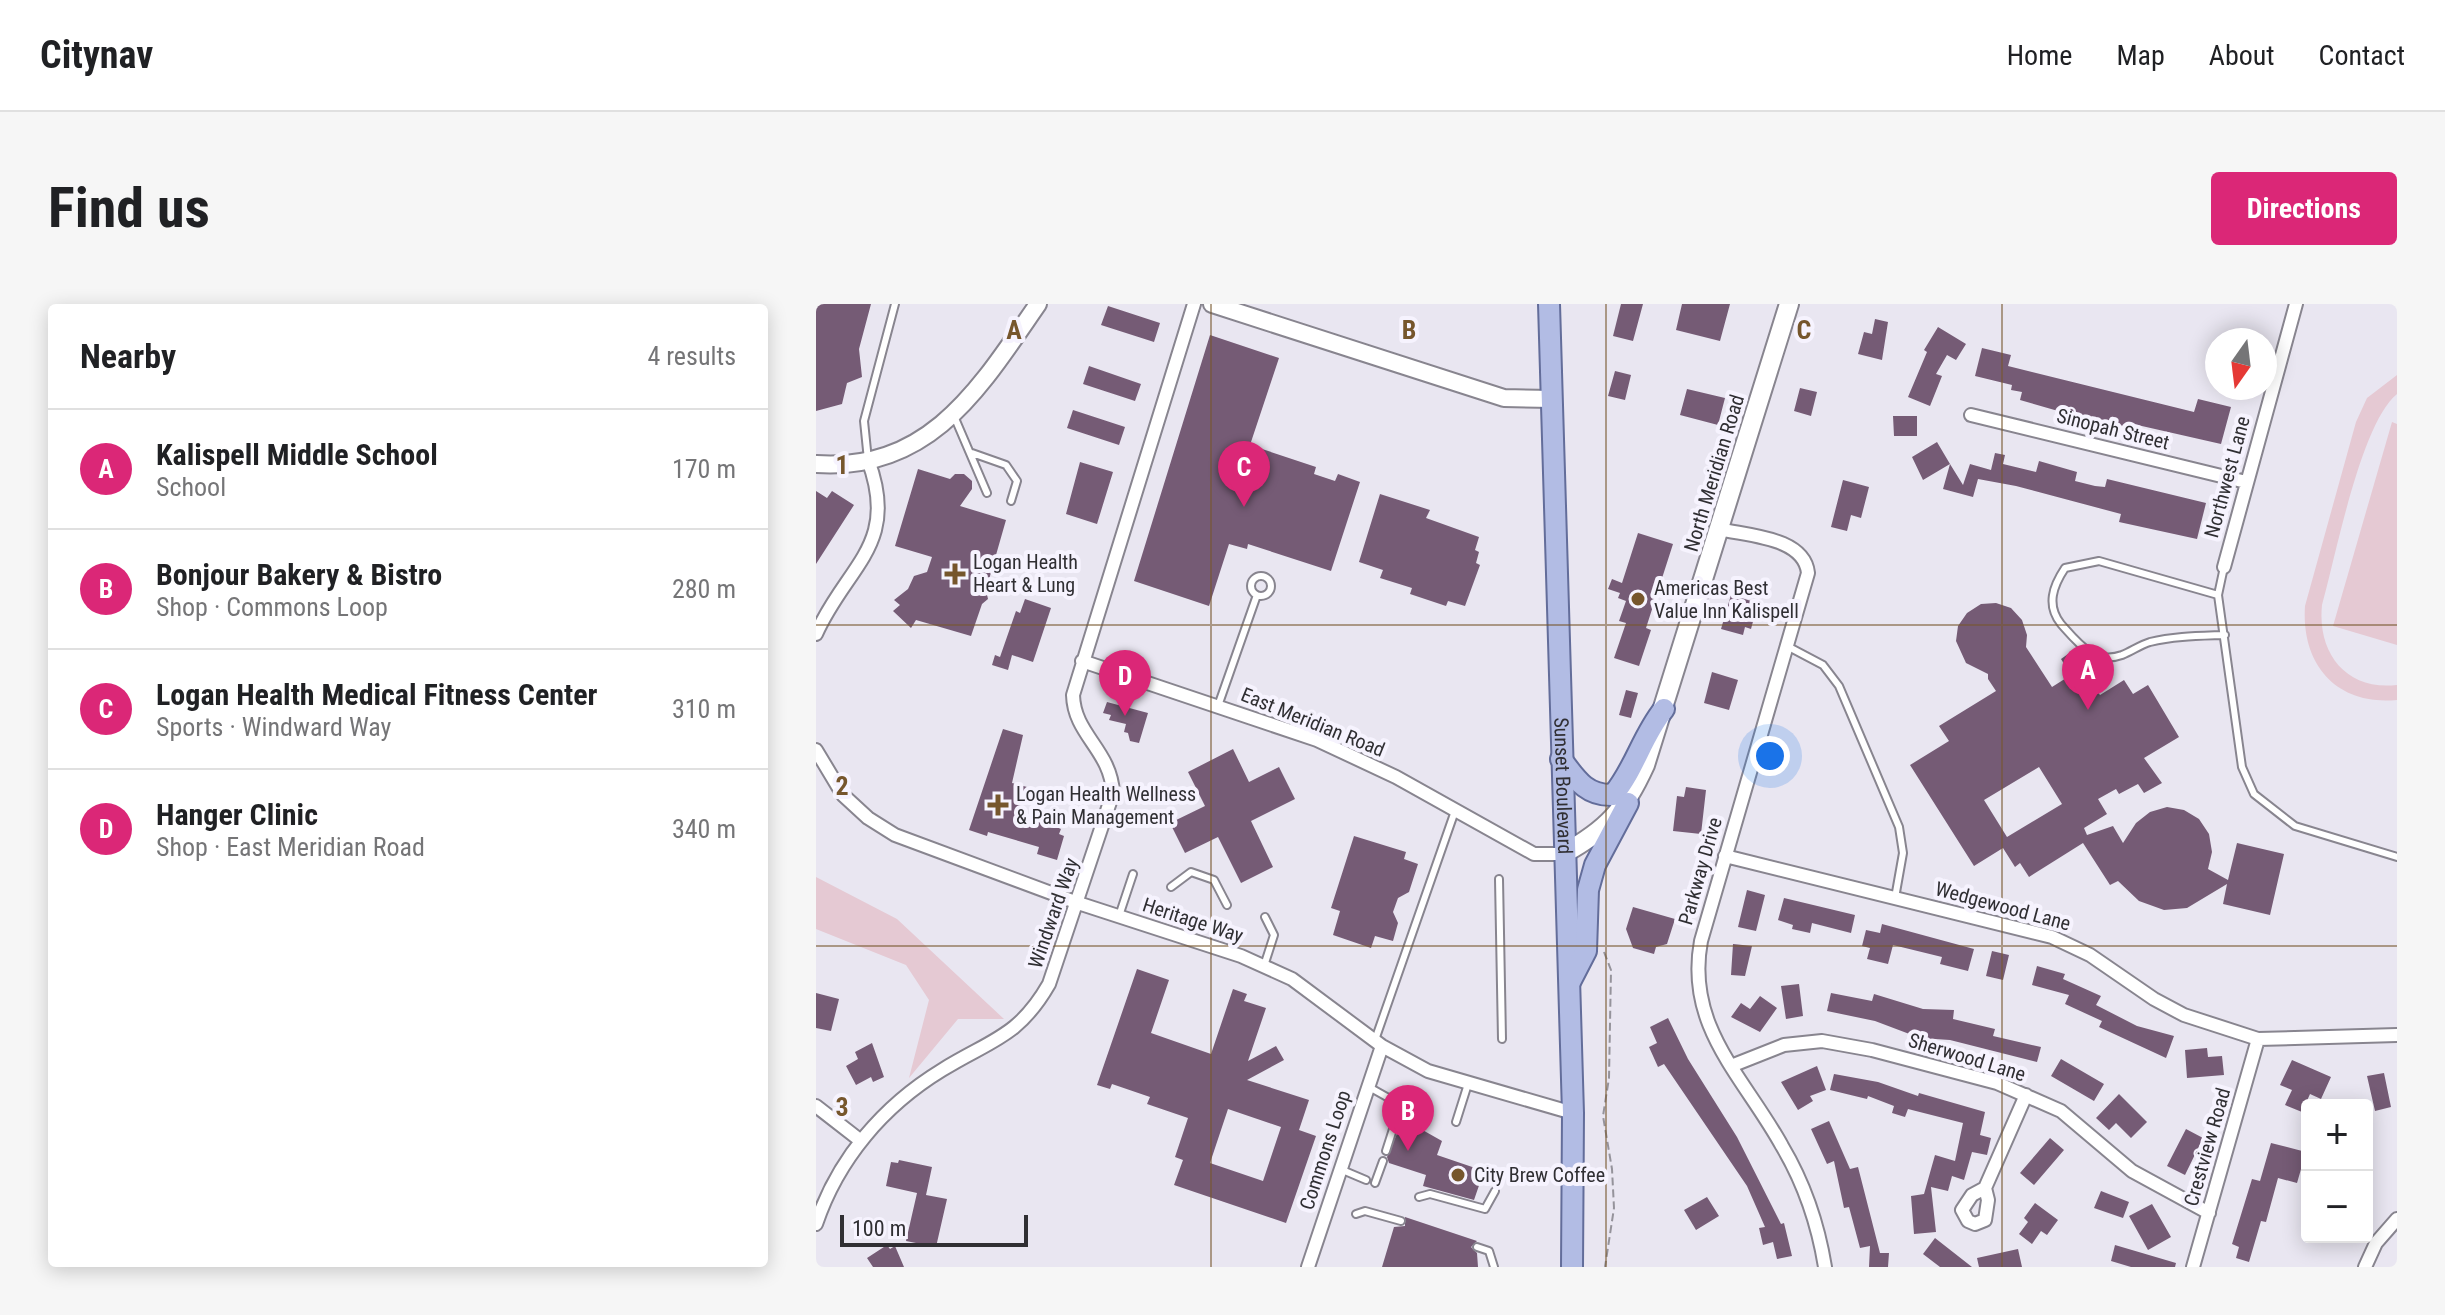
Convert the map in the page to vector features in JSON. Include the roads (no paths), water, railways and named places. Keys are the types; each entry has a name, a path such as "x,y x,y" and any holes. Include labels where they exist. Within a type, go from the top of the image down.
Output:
{"main road":[{"name":"Sunset Boulevard","path":"1549,304 1573,1113 1572,1267"},
{"name":"North Meridian Road","path":"1563,854 1588,840 1628,803 1664,709 1789,304"},
{"path":"1561,759 1582,786 1599,796 1613,795 1624,782 1648,729 1664,709"},
{"path":"1568,985 1586,951 1588,890 1595,865 1628,803"}],"street":[{"path":"816,464 838,465 868,460 925,438 954,416 982,384 1038,304"},
{"name":"Windward Way","path":"816,1224 836,1178 861,1141 901,1099 942,1070 995,1043 1036,1007 1049,984 1113,793 1112,775 1102,753 1077,721 1073,708 1082,661 1194,304"},
{"path":"1212,304 1235,308 1504,398 1552,399"},
{"name":"Northwest Lane","path":"2224,567 2296,304"},
{"name":"Sinopah Street","path":"1971,415 2246,482"},
{"path":"816,634 836,596 864,556 878,525 878,489 868,460"},
{"name":"Parkway Drive","path":"1719,529 1779,543 1804,558 1808,573 1701,941 1697,988 1709,1029 1797,1173 1813,1217 1825,1267"},
{"name":"East Meridian Road","path":"1082,661 1218,706 1357,758 1534,854 1563,854"},
{"name":"Heritage Way","path":"816,750 843,795 881,827 909,841 1264,966 1292,979 1378,1043 1428,1071 1573,1113"},
{"name":"Wedgewood Lane","path":"1725,856 2052,937 2090,955 2154,999 2184,1015 2258,1039 2397,1035"},
{"name":"Crestview Road","path":"2193,1267 2258,1039"},
{"name":"Sherwood Lane","path":"1731,1066 1784,1045 1822,1041 1948,1069 2026,1095 2061,1111 2132,1171 2209,1213"},
{"name":"Commons Loop","path":"1308,1267 1378,1043"},
{"path":"1985,1188 2026,1095"},
{"path":"816,1106 861,1141"},
{"path":"2365,1267 2376,1243 2397,1219"}],"lane":[{"path":"868,460 864,421 895,304"},
{"path":"954,416 987,493"},
{"path":"972,453 1006,465 1017,481 1011,501"},
{"path":"2218,595 2099,561 2065,568 2054,584 2051,602 2057,619 2082,648 2099,657 2118,656 2158,640 2225,635"},
{"path":"2224,567 2218,595 2242,767 2254,794 2295,826 2397,857"},
{"path":"1218,706 1257,595"},
{"path":"1787,646 1823,665 1839,686 1899,827 1903,853 1895,898"},
{"path":"1378,1043 1455,811"},
{"path":"1171,887 1191,872 1214,880 1227,905"},
{"path":"1119,916 1133,874"},
{"path":"1499,879 1502,1039"},
{"path":"1264,966 1274,935 1265,917"},
{"path":"1456,1122 1468,1084"},
{"path":"1367,1086 1398,1102 1386,1151"},
{"path":"1375,1183 1383,1161"},
{"path":"1340,1169 1366,1180"},
{"path":"1419,1197 1430,1194 1485,1209 1495,1191"},
{"path":"1356,1214 1365,1211 1401,1221"},
{"path":"1477,1247 1489,1251 1494,1267"}],"place":[{"name":"Logan Health Medical Fitness Center","path":"1244,507"},
{"name":"Logan Health Heart & Lung","path":"955,574"},
{"name":"Americas Best Value Inn Kalispell","path":"1638,599"},
{"name":"Kalispell Middle School","path":"2088,710"},
{"name":"Hanger Clinic","path":"1125,716"},
{"name":"Logan Health Wellness & Pain Management","path":"998,805"},
{"name":"Bonjour Bakery & Bistro","path":"1408,1151"},
{"name":"City Brew Coffee","path":"1458,1175"}]}
